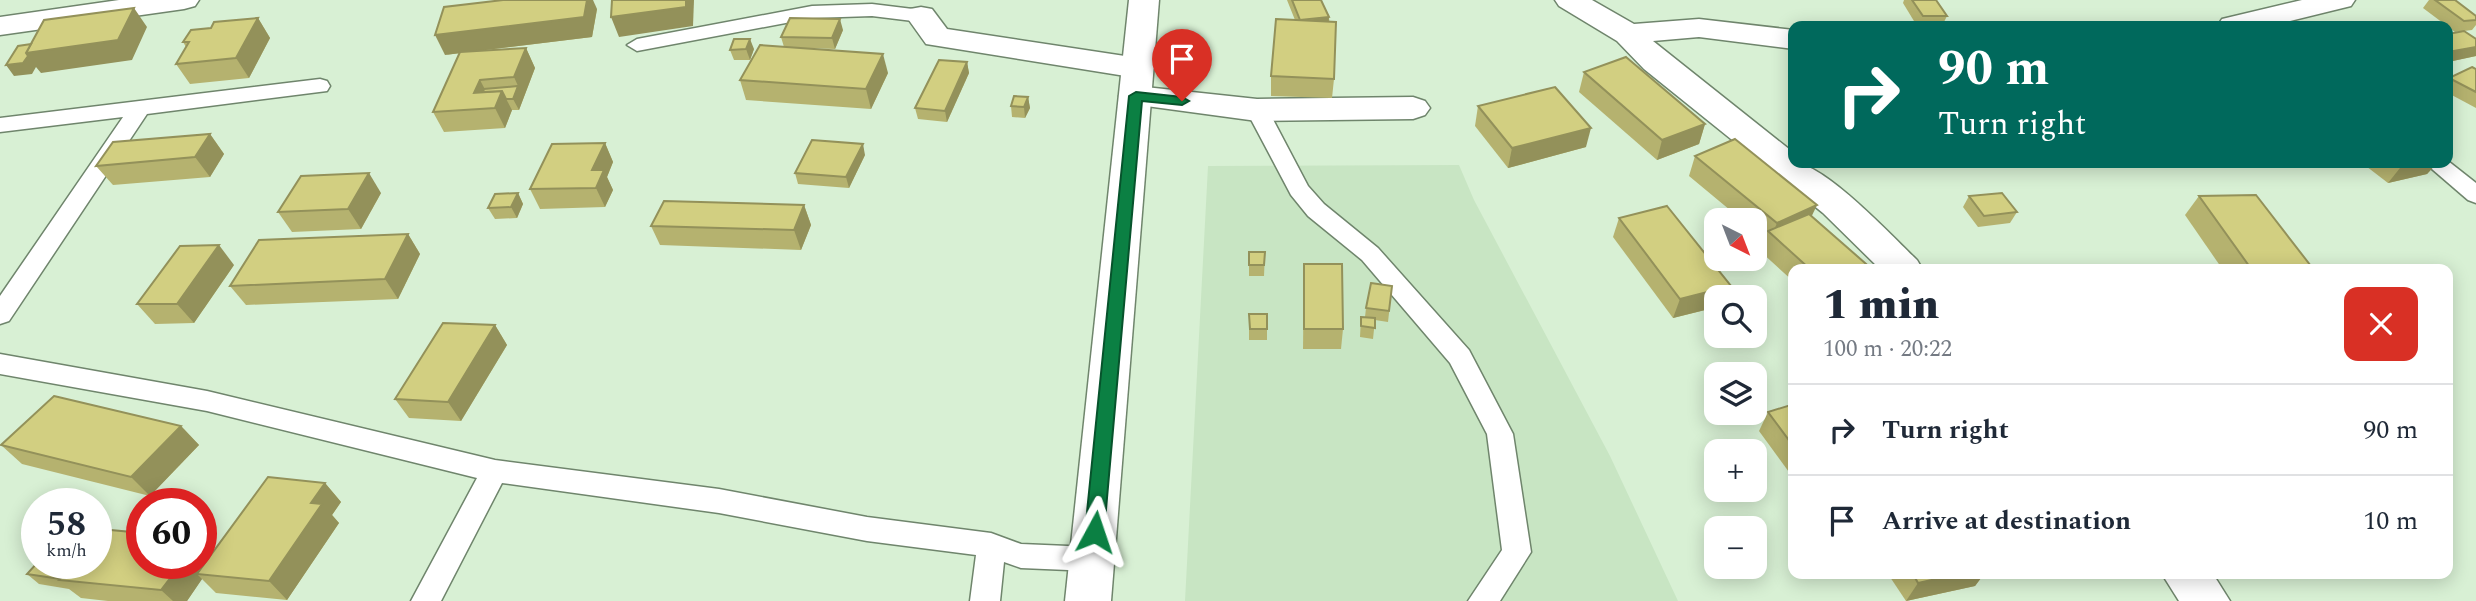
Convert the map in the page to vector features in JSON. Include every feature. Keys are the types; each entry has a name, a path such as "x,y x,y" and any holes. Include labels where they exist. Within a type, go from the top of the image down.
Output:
{"street":[{"path":"0,26 184,0"},
{"path":"1088,601 1144,0"},
{"path":"1570,0 1628,34 1655,62 1788,166"},
{"path":"2264,21 2340,0"},
{"path":"921,16 937,37 1257,110 1413,108"},
{"path":"1628,34 1699,28 1788,39"},
{"path":"1790,168 1836,204 1898,264"},
{"path":"2189,579 2207,601"}],"lane":[{"path":"637,45 812,12 872,10 921,16"},
{"path":"0,125 320,86"},
{"path":"0,315 141,108"},
{"path":"1257,110 1299,190 1316,210 1370,254 1460,357 1500,434 1517,551 1483,601"},
{"path":"2442,168 2476,194"},
{"path":"0,364 207,401 495,471 719,501 867,528 992,545 1021,556 1092,559"},
{"path":"426,601 495,471"},
{"path":"985,601 992,545"}],"shaded area":[{"path":"1459,165 1474,200 1610,456 1678,601 1185,601 1208,166"}],"building":[{"path":"503,0 587,0 584,17 435,35 444,7"},
{"path":"612,0 686,0 686,7 611,17"},
{"path":"1292,0 1321,0 1329,17 1300,20"},
{"path":"1912,0 1936,0 1947,16 1923,16"},
{"path":"2435,0 2455,0 2476,16 2476,20 2464,21"},
{"path":"134,8 118,40 26,53 44,20"},
{"path":"258,18 236,58 176,64 189,42 183,42 191,30 211,28 214,22"},
{"path":"790,18 840,19 832,38 781,37"},
{"path":"1276,19 1336,22 1334,79 1271,76"},
{"path":"2464,31 2476,39 2476,47 2453,51 2453,33"},
{"path":"734,39 750,39 746,49 730,50"},
{"path":"31,44 23,63 6,65 18,46"},
{"path":"760,45 883,54 866,89 740,80"},
{"path":"526,48 514,77 480,80 474,93 502,91 495,108 433,112 460,52"},
{"path":"1626,57 1705,124 1662,140 1584,72"},
{"path":"939,60 967,62 945,111 915,108"},
{"path":"2472,67 2476,69 2476,92 2453,80 2453,76"},
{"path":"518,86 513,99 506,99 502,91 483,92 484,89"},
{"path":"1555,87 1591,128 1512,148 1478,106"},
{"path":"1014,96 1028,97 1024,107 1011,106"},
{"path":"210,134 195,157 96,166 113,142"},
{"path":"1735,139 1817,205 1777,223 1768,216 1768,208 1759,208 1695,156"},
{"path":"812,140 863,144 846,177 795,173"},
{"path":"605,143 592,170 604,170 596,188 530,189 552,144"},
{"path":"369,173 348,209 278,212 301,176"},
{"path":"518,193 511,207 488,208 495,194"},
{"path":"2002,193 2017,212 1984,216 1969,196"},
{"path":"2256,195 2309,264 2248,264 2199,196"},
{"path":"664,201 804,205 794,230 651,226"},
{"path":"1667,206 1704,252 1704,271 1719,271 1730,285 1704,285 1704,293 1680,299 1619,218"},
{"path":"1809,214 1866,264 1804,264 1768,231"},
{"path":"408,234 385,279 230,286 259,240"},
{"path":"219,245 177,304 137,304 180,246"},
{"path":"1249,252 1265,252 1264,265 1249,265"},
{"path":"1304,264 1342,264 1343,329 1304,329"},
{"path":"1371,283 1392,286 1389,311 1366,308"},
{"path":"1249,314 1267,314 1267,329 1250,329"},
{"path":"1361,317 1375,318 1375,328 1361,326"},
{"path":"443,323 495,325 448,402 395,399"},
{"path":"54,396 181,426 131,477 1,445"},
{"path":"1788,406 1788,439 1768,412"},
{"path":"268,477 325,483 311,503 322,504 269,581 217,576 217,547"},
{"path":"112,530 126,531 126,579 169,579 161,590 59,580 112,579"},
{"path":"1916,579 1936,579 1918,583"}],"route":[{"path":"1095,532 1136,96 1182,101"}]}
